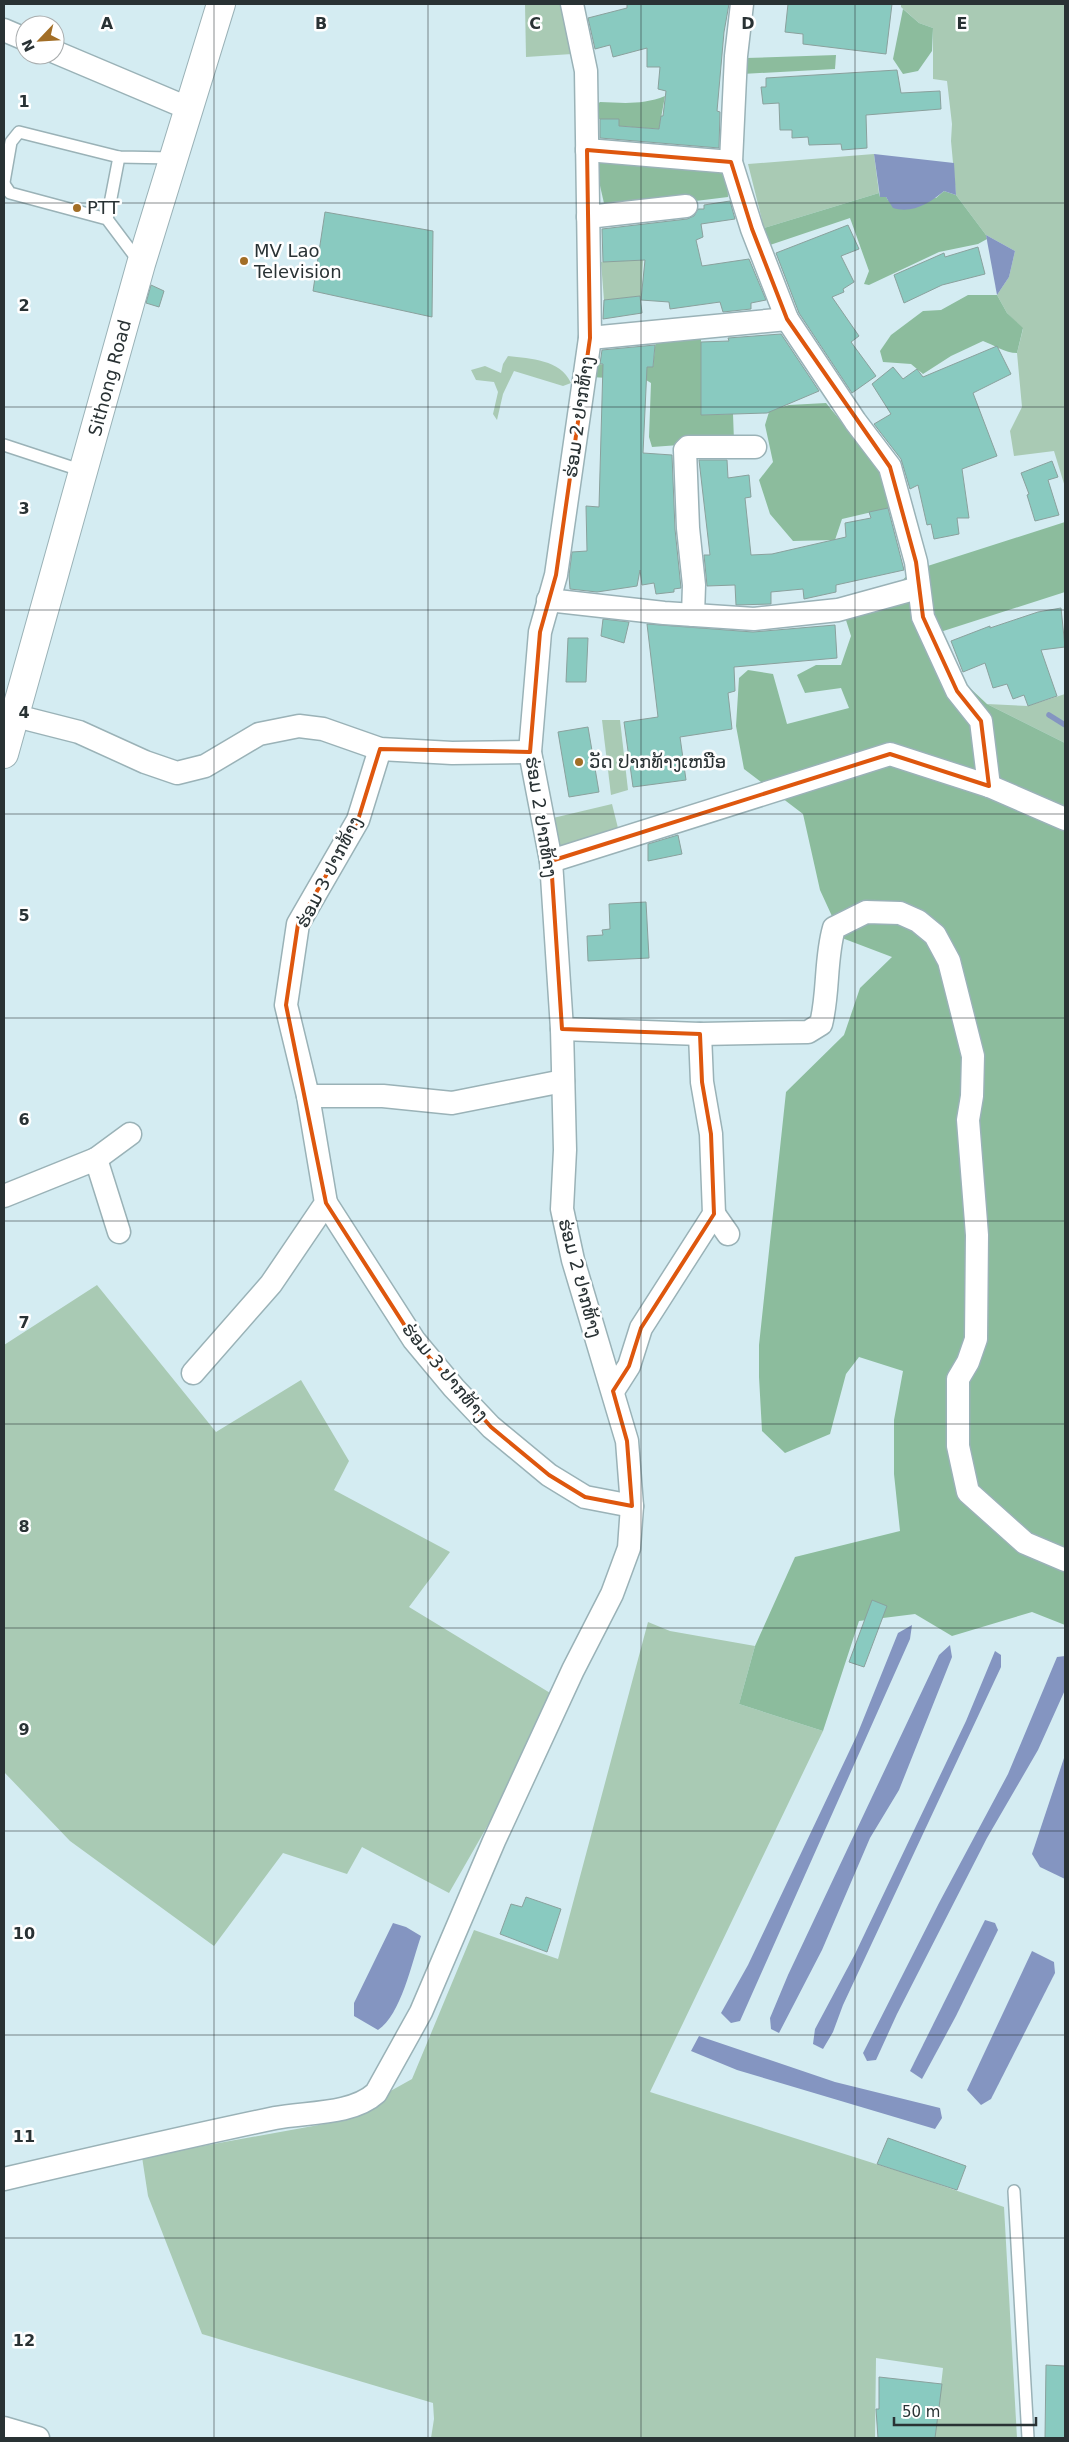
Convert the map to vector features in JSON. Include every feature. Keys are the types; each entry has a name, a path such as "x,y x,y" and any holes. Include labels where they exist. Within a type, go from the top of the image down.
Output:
{"main road":[{"name":"Sithong Road","path":"4,754 141,264 222,4"}],"street":[{"name":"ຮ່ອມ 2 ປາກທ້າງ","path":"4,2179 277,2118 354,2106 368,2100 376,2093 421,2012 494,1841 573,1670 612,1594 629,1548 632,1506 627,1441 573,1260 562,1209 565,1150 562,1029 551,862 530,752 540,632 556,575 590,338 586,72 572,4"},
{"path":"742,4 736,56 731,162 752,229 787,319 855,421 890,467 916,562 923,617 957,690 981,721 989,786"},
{"path":"65,56 190,109"},
{"path":"587,150 731,162"},
{"path":"588,217 686,206"},
{"path":"590,338 787,319"},
{"path":"694,615 694,585 688,528 685,450 688,447 755,447"},
{"path":"548,600 694,615 754,619 838,610 918,588"},
{"path":"16,716 79,732 145,762 177,773 205,766 259,734 299,726 323,729 380,748 452,753 530,752"},
{"name":"ຮ່ອມ 3 ປາກທ້າງ","path":"380,748 358,820 298,924 286,1005 308,1096 326,1202 414,1340 454,1388 491,1427 549,1475 585,1497 632,1506"},
{"path":"551,862 890,754 989,786 1065,819"},
{"path":"562,1029 700,1034 808,1032 821,1024 826,1004 830,941 834,928 866,912 900,913 918,920 935,935 949,961 974,1056 972,1096 968,1120 977,1235 976,1339 968,1362 958,1379 958,1446 968,1492 1025,1543 1065,1560"},
{"path":"700,1034 702,1082 711,1134 714,1214 728,1234"},
{"path":"308,1096 383,1096 452,1103 563,1082"},
{"path":"4,1196 96,1159 130,1134"},
{"path":"96,1159 119,1232"},
{"path":"193,1373 271,1284 326,1202"},
{"path":"613,1391 629,1366 640,1328 714,1214"},
{"path":"4,2428 38,2438"}],"lane":[{"path":"141,264 107,220 10,193 4,183 11,142 19,132 119,158 175,158"},
{"path":"107,220 119,158"},
{"path":"4,445 84,471"},
{"path":"1014,2191 1028,2438"}],"highlighted area":[{"path":"587,150 731,162 752,229 787,319 890,467 916,562 923,617 957,691 981,721 989,786 890,754 551,861 562,1029 700,1034 702,1082 711,1134 714,1214 641,1328 629,1366 613,1391 627,1441 632,1506 585,1497 549,1475 491,1427 414,1340 326,1203 286,1005 298,924 358,820 380,749 530,752 540,632 556,575 590,338"}],"green space":[{"path":"525,4 560,4 572,54 526,57"},
{"path":"901,4 1065,4 1065,487 1054,451 1014,456 1010,431 1022,407 1017,353 1023,329 1007,313 997,295 1009,277 1015,251 986,235 956,195 951,141 952,124 947,81 933,79 933,28 919,23 901,7"},
{"path":"903,9 919,23 933,28 932,51 918,71 903,74 893,59"},
{"path":"836,55 835,69 742,74 746,58"},
{"path":"665,96 659,129 619,126 619,119 597,119 594,107 600,102 641,102"},
{"path":"874,154 879,193 764,228 748,164"},
{"path":"593,155 727,168 728,197 606,212"},
{"path":"944,191 956,195 987,239 978,244 939,252 869,285 864,284 869,271 850,218 767,246 764,228 879,193 880,197 886,197 888,200 936,198"},
{"path":"643,260 641,300 640,296 604,300 601,262"},
{"path":"968,295 997,295 1007,313 1023,328 1017,353 983,341 951,356 923,374 911,364 883,362 880,351 891,335 923,311 941,310"},
{"path":"701,335 701,415 733,414 734,441 652,447 649,437 651,383 646,380 590,377 593,364 653,367 656,338"},
{"path":"508,356 552,365 560,369 571,383 563,386 514,371 503,394 497,420 493,414 498,392 494,382 476,380 471,370 485,366 501,373 503,364"},
{"path":"772,402 782,407 826,403 881,470 889,508 842,519 835,540 793,541 770,514 759,480 773,462 765,425"},
{"path":"1065,522 1065,592 934,634 956,675 987,704 1065,743 1065,1625 1032,1612 952,1636 915,1614 859,1621 823,1731 739,1704 755,1646 795,1557 900,1531 894,1474 894,1420 903,1371 859,1357 846,1374 830,1434 785,1453 762,1431 759,1345 786,1092 844,1035 860,988 892,957 842,938 820,890 803,814 744,769 736,726 739,678 748,670 773,674 787,724 849,708 841,688 805,693 797,675 816,665 841,665 851,636 845,617 849,595 890,592 912,571"},
{"path":"1065,694 1065,743 987,704 1028,706"},
{"path":"602,720 620,720 628,790 611,795"},
{"path":"612,804 618,828 557,851 553,818"},
{"path":"97,1285 216,1432 301,1380 349,1461 334,1490 450,1552 409,1607 560,1699 449,1893 362,1847 347,1874 283,1853 214,1946 70,1841 4,1772 4,1345"},
{"path":"648,1622 670,1631 755,1646 739,1704 823,1731 650,2092 920,2178 1004,2207 1017,2438 935,2438 943,2368 876,2358 875,2438 431,2438 434,2419 433,2403 202,2334 148,2196 142,2157 335,2122 412,2079 474,1930 558,1959"}],"water":[{"path":"874,154 954,163 956,195 944,191 933,200 914,208 907,210 893,208 886,197 880,197"},
{"path":"986,235 1015,251 1009,277 997,295"},
{"path":"912,1625 910,1639 740,2021 731,2023 721,2013 748,1965 857,1735 898,1633"},
{"path":"950,1645 952,1657 899,1790 870,1838 822,1950 779,2033 771,2029 770,2018 788,1975 939,1655"},
{"path":"995,1651 1001,1655 1001,1667 843,2005 833,2032 823,2049 813,2044 815,2029 855,1954 966,1721"},
{"path":"1065,1656 1065,1690 1038,1750 987,1838 897,2014 876,2060 867,2061 863,2053 939,1903 1008,1774 1057,1657"},
{"path":"1065,1755 1065,1879 1040,1867 1032,1854"},
{"path":"985,1920 995,1923 998,1930 956,2016 922,2079 910,2071"},
{"path":"393,1923 406,1927 421,1936 399,2001 386,2023 378,2030 354,2016 354,2003"},
{"path":"1032,1951 1054,1962 1055,1973 991,2099 981,2105 967,2090"},
{"path":"699,2036 835,2082 940,2108 942,2118 935,2129 737,2070 691,2051"}],"building":[{"path":"627,4 729,4 724,32 717,111 720,112 719,148 600,138 600,119 619,119 619,126 659,129 661,116 663,116 666,91 658,89 660,67 647,67 647,48 613,57 610,45 595,49 588,18 627,8"},
{"path":"788,4 892,4 886,54 803,44 803,34 785,32"},
{"path":"897,70 901,93 940,91 941,109 866,115 867,148 842,150 841,144 809,145 808,137 792,138 792,130 780,130 779,103 763,104 761,87 766,87 766,78"},
{"path":"730,201 735,219 701,224 703,237 696,240 702,266 749,259 766,300 751,303 751,309 723,312 720,302 670,309 669,302 641,300 645,260 603,262 602,229 687,219 694,216 698,209 704,209 704,205"},
{"path":"325,212 433,231 432,317 313,291"},
{"path":"848,225 859,249 841,256 854,282 843,289 844,292 832,297 859,336 851,342 876,376 852,393 799,313 776,253"},
{"path":"978,247 985,274 942,285 904,303 894,275 944,253 945,257"},
{"path":"151,285 164,291 159,307 146,303"},
{"path":"640,296 642,313 603,319 604,300"},
{"path":"781,334 819,391 767,413 701,415 701,342 729,341 728,338"},
{"path":"655,345 653,367 647,367 643,453 672,455 675,529 681,588 674,589 674,592 656,594 654,583 642,585 640,570 637,586 597,592 570,589 569,575 572,552 587,551 586,506 599,507 603,364 600,364 602,350"},
{"path":"997,346 1011,374 973,393 997,456 962,469 969,518 957,518 959,534 934,539 931,524 927,525 918,485 910,489 901,459 874,424 891,414 872,384 893,367 903,379 917,369 923,377"},
{"path":"699,460 727,460 728,478 749,475 751,497 745,498 751,555 772,554 846,537 845,523 871,518 869,512 888,508 904,570 836,585 836,592 804,599 803,589 771,592 771,604 736,605 735,585 707,586 704,555 710,555"},
{"path":"1052,461 1058,477 1048,480 1059,515 1035,521 1027,495 1029,494 1021,473"},
{"path":"1061,608 1065,647 1041,650 1057,696 1028,706 1024,695 1013,699 1007,684 993,688 985,663 963,672 951,641 990,626 990,628 1038,612"},
{"path":"603,619 629,622 624,643 601,636"},
{"path":"647,624 753,632 835,625 837,658 734,667 735,691 728,693 732,729 680,737 686,780 633,787 624,722 658,717"},
{"path":"568,638 588,638 586,682 566,682"},
{"name":"ວັດ ປາກທ້າງເຫນືອ","path":"588,727 599,792 569,797 558,732"},
{"path":"678,835 682,854 648,861 648,844"},
{"path":"646,902 649,958 588,961 587,936 603,935 602,930 610,929 609,904"},
{"path":"872,1600 887,1606 864,1667 849,1662"},
{"path":"526,1897 561,1909 547,1952 500,1934 511,1904 522,1907"},
{"path":"888,2138 966,2166 957,2190 877,2164"},
{"path":"1046,2365 1065,2366 1065,2438 1045,2438"},
{"path":"879,2377 942,2384 935,2438 878,2438 876,2409 879,2409"}],"waterway":[{"path":"1049,715 1065,725"}],"place":[{"name":"PTT","path":"77,208"},
{"name":"MV Lao Television","path":"244,261"},
{"name":"ວັດ ປາກທ້າງເຫນືອ","path":"579,762"}]}
